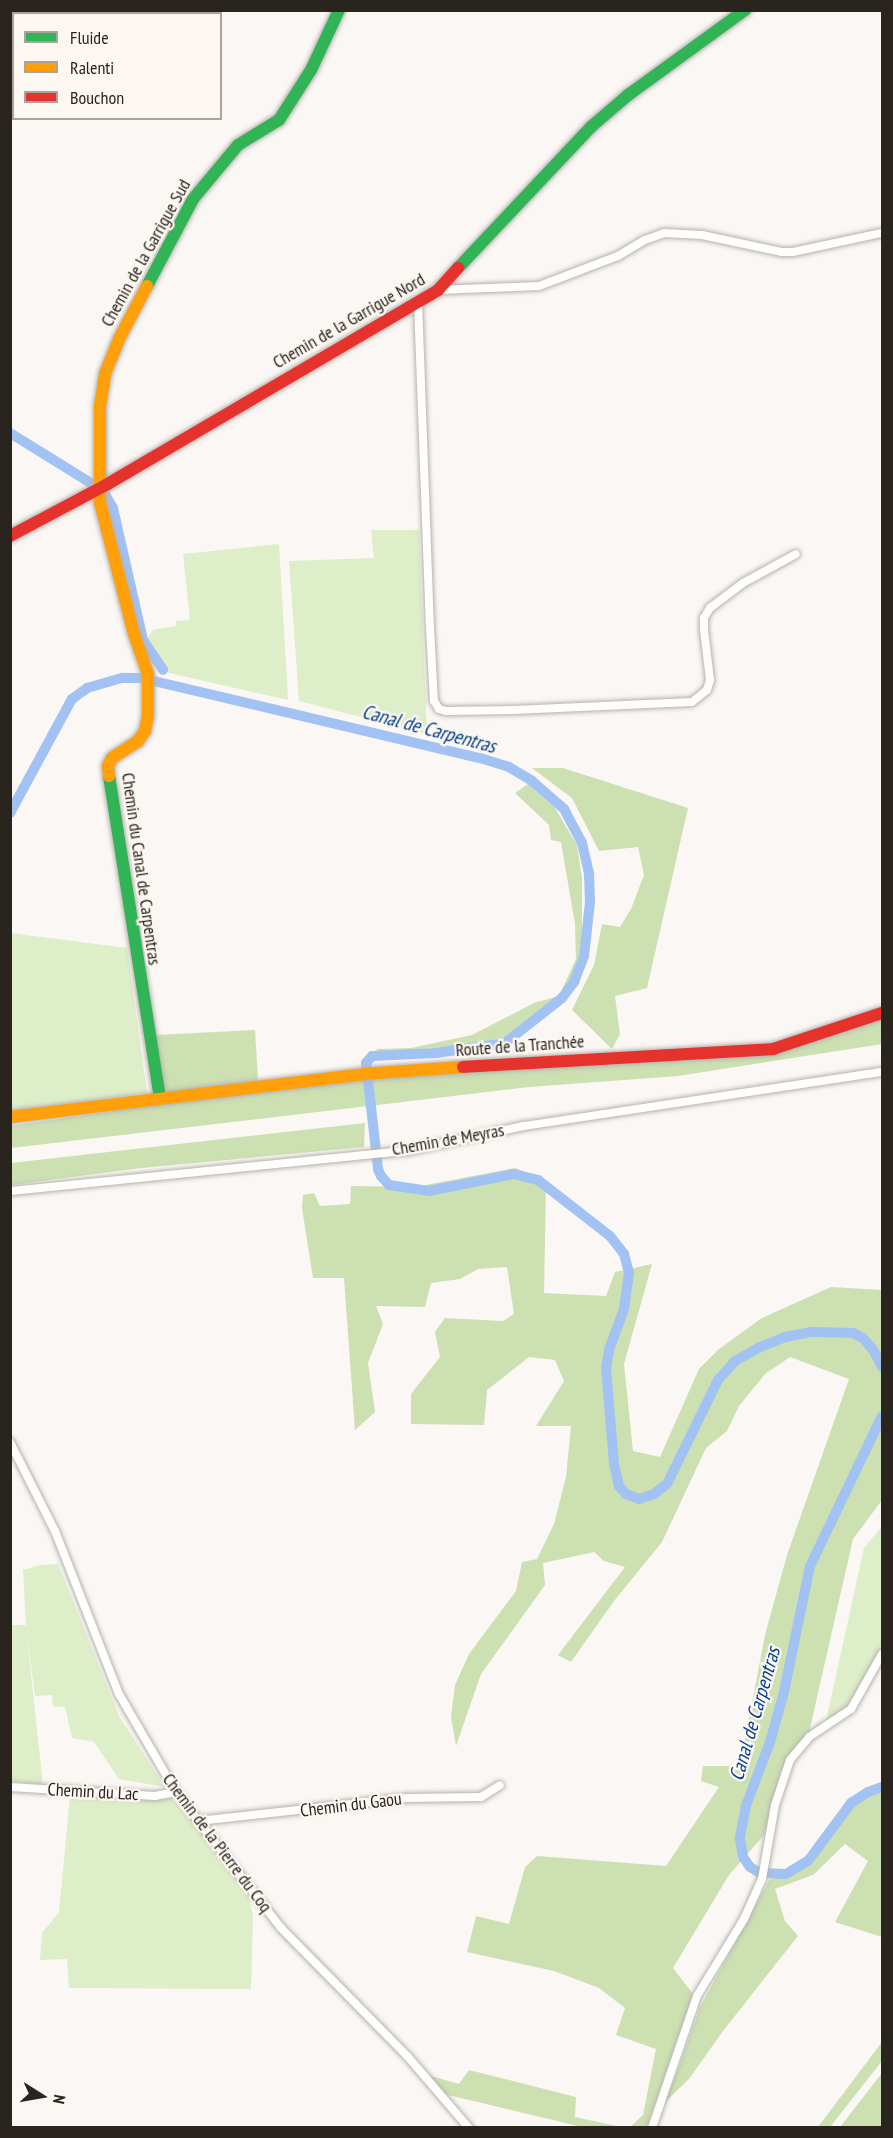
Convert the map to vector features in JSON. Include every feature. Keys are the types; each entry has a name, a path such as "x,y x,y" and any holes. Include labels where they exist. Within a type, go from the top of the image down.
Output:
{"street":[{"name":"Chemin de la Garrigue Sud","path":"99,489 100,406 105,374 124,328 193,199 238,145 279,120 311,70 339,10"},
{"name":"Chemin de la Garrigue Nord","path":"10,536 99,489 438,290 592,126 628,94 745,10"},
{"path":"438,290 539,286 618,256 645,240 664,233 702,235 782,252 793,252 882,232"},
{"path":"418,302 429,617 434,700 439,709 446,711 514,710 692,702 707,690 710,680 704,630 705,618 710,608 742,583 796,554"},
{"name":"Chemin du Canal de Carpentras","path":"99,489 120,581 147,681 146,731 138,741 112,758 108,766 158,1098"},
{"name":"Route de la Tranchée","path":"10,1118 368,1073 639,1055 736,1053 773,1048 882,1013"},
{"name":"Chemin de Meyras","path":"10,1191 444,1144 524,1126 882,1072"},
{"name":"Chemin de la Pierre du Coq","path":"10,1442 55,1531 119,1694 176,1792 281,1928 408,2057 469,2127"},
{"path":"652,2127 697,1996 744,1919 762,1879 775,1805 790,1760 809,1737 851,1709 882,1654"},
{"name":"Chemin du Gaou","path":"198,1821 407,1798 481,1797 500,1785"},
{"name":"Chemin du Lac","path":"10,1787 155,1796 176,1792"}],"green space":[{"path":"371,530 419,530 427,734 299,701 289,561 374,558"},
{"path":"279,544 288,700 169,673 148,643 148,638 153,630 176,626 176,621 190,620 183,554"},
{"path":"532,768 563,768 688,808 647,988 615,996 620,1034 612,1049 572,1010 594,965 602,924 620,927 631,909 644,875 638,847 599,851 572,798"},
{"path":"528,784 555,808 577,845 582,878 582,947 570,981 554,1006 503,1038 449,1047 379,1052 376,1049 411,1048 472,1035 534,1003 559,996 576,959 575,924 561,842 551,840 549,825 515,793"},
{"path":"10,933 127,948 147,1093 11,1111"},
{"path":"882,1016 882,1044 678,1076 529,1087 11,1148 10,1126 263,1090 373,1078 590,1063 736,1057"},
{"path":"255,1030 258,1081 163,1093 156,1035"},
{"path":"365,1123 364,1147 141,1168 11,1185 11,1163"},
{"path":"515,1168 538,1178 546,1185 544,1293 606,1296 615,1272 652,1264 624,1364 633,1451 660,1457 699,1369 719,1349 762,1318 831,1287 882,1290 882,1500 853,1539 808,1737 799,1743 781,1771 764,1835 729,1875 673,1968 693,1994 647,2127 630,2127 643,2115 656,2049 616,2035 625,2008 599,1988 554,1971 467,1952 476,1916 509,1924 525,1867 537,1856 666,1866 719,1787 701,1781 703,1766 740,1766 765,1635 787,1555 849,1379 790,1357 765,1374 739,1406 727,1431 706,1448 662,1542 614,1601 571,1662 558,1655 625,1567 604,1561 594,1552 543,1563 545,1585 481,1674 456,1746 451,1717 455,1685 469,1654 516,1591 522,1562 537,1559 554,1524 566,1477 571,1426 536,1426 564,1381 555,1360 529,1357 487,1390 484,1425 411,1424 411,1394 440,1357 435,1332 445,1318 503,1321 514,1314 507,1267 478,1269 460,1279 431,1283 425,1307 376,1306 383,1324 368,1363 375,1412 355,1430 344,1278 313,1278 302,1208 303,1195 314,1193 320,1206 350,1204 351,1186 415,1187"},
{"path":"882,1526 882,1648 857,1700 826,1721 864,1548"},
{"path":"58,1564 119,1716 165,1787 119,1779 94,1742 72,1738 65,1707 53,1706 52,1695 35,1696 26,1629 43,1785 11,1781 11,1625 26,1625 23,1570 41,1565"},
{"path":"882,1790 882,1937 835,1922 868,1861 845,1844 813,1875 775,1889 785,1921 798,1936 723,2031 689,2079 663,2104 678,2070 700,2007 770,1879 791,1874 811,1862 854,1804"},
{"path":"70,1796 171,1799 182,1807 249,1896 253,1916 251,1989 69,1988 67,1959 40,1960 42,1933 59,1912"},
{"path":"882,2042 882,2061 830,2127 818,2127"},
{"path":"469,2070 576,2097 575,2117 621,2127 582,2127 444,2094 427,2075 459,2084"},
{"path":"882,2073 882,2127 840,2127"}],"waterway":[{"name":"Canal de Carpentras","path":"10,433 91,483"},
{"name":"Canal de Carpentras","path":"106,496 113,508 143,640 163,670"},
{"name":"Canal de Carpentras","path":"10,813 72,699 87,688 123,678 141,678 480,758 509,767 532,781 564,809 582,843 589,874 590,902 584,956 574,982 562,998 505,1043 436,1053 372,1056 366,1063 378,1169 381,1176 389,1185 429,1191 514,1174 538,1180 610,1236 624,1254 629,1273 624,1309 609,1350 606,1368 614,1464 619,1486 626,1494 639,1499 654,1494 667,1484 718,1380 735,1361 758,1348 785,1337 811,1332 853,1333 863,1338 874,1351 882,1367"},
{"name":"Canal de Carpentras","path":"882,1416 810,1566 783,1696 770,1742 746,1806 740,1838 743,1857 750,1867 760,1873 786,1874 808,1861 851,1803 868,1792 882,1787"}],"traffic: fast":[{"path":"147,286 193,199 238,145 279,120 311,70 339,10"},
{"path":"458,268 592,126 628,95 745,10"},
{"path":"109,776 160,1098"}],"traffic: slow":[{"path":"109,776 108,766 112,758 138,741 145,731 148,716 148,674 134,634 100,503 100,406 105,374 119,339 147,286"},
{"path":"10,1117 363,1074 463,1067"}],"traffic: jam":[{"path":"10,536 106,485 438,290 458,268"},
{"path":"463,1067 773,1049 882,1013"}]}
